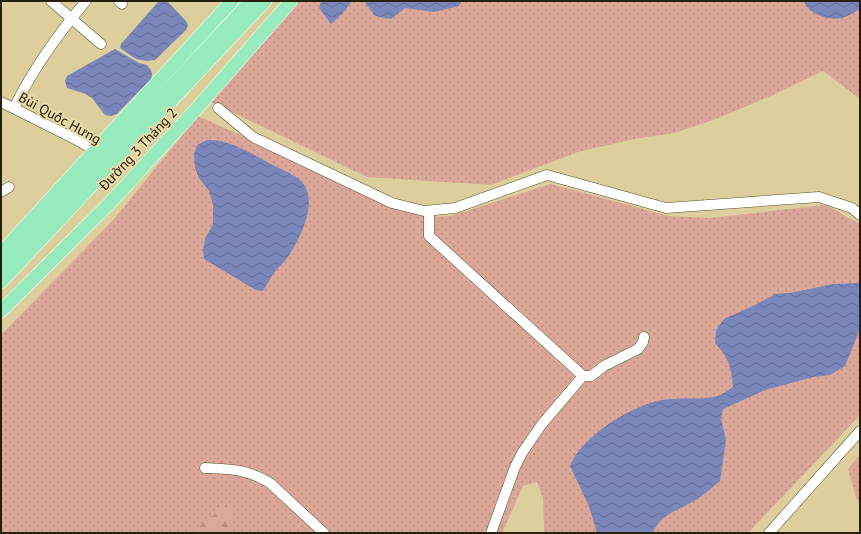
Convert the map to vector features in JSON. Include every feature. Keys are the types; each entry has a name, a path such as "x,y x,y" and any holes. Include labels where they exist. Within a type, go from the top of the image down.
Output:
{"main road":[{"path":"1,253 232,1"},
{"name":"Đường 3 Tháng 2","path":"1,269 250,1"},
{"name":"Đường 3 Tháng 2","path":"1,282 265,1"},
{"name":"Đường 3 Tháng 2","path":"1,311 108,205 199,106 292,1"}],"street":[{"path":"51,1 101,44"},
{"path":"14,108 25,86 53,41 86,1"},
{"name":"Bùi Quốc Hưng","path":"1,102 51,126 94,150 103,160"},
{"path":"218,108 253,137 392,203 424,211 455,208 547,175 666,208 819,197 852,208 860,215"},
{"path":"428,211 429,236 583,376 590,376 604,366 638,349 643,342 644,337"},
{"path":"491,533 515,467 542,424 583,376"},
{"path":"769,533 860,431"},
{"path":"205,468 240,470 261,477 270,483 324,533"}],"green space":[{"path":"299,1 860,1 860,99 823,71 773,95 716,119 674,133 634,139 578,152 491,185 367,177 207,100"},
{"path":"198,116 424,217 451,216 551,184 668,216 709,218 826,205 860,224 860,415 748,533 545,533 543,498 537,482 523,486 502,533 228,533 234,507 223,508 191,533 1,533 1,335 115,218"},
{"path":"860,455 860,503 856,498 848,469"},
{"path":"223,507 234,507 229,532 239,533 191,533"}],"water":[{"path":"159,1 167,1 188,25 186,30 155,60 147,61 136,59 120,48 121,44"},
{"path":"321,1 352,1 342,14 331,24 319,8"},
{"path":"364,1 462,1 459,6 434,12 405,8 391,19 375,16"},
{"path":"804,1 860,1 860,9 837,19 820,16 814,13 806,6"},
{"path":"115,49 139,63 147,65 152,74 151,79 117,114 111,116 105,115 92,98 86,94 67,88 65,81 67,76"},
{"path":"207,140 215,140 231,144 247,151 296,177 305,187 309,207 303,229 288,257 271,277 263,291 256,290 204,259 203,250 205,239 213,224 213,205 209,191 199,178 195,168 194,154 197,145"},
{"path":"860,283 860,329 845,366 830,375 813,377 765,390 723,409 721,419 726,440 720,481 699,498 669,514 660,522 653,533 597,533 589,506 570,466 576,455 585,444 609,424 637,408 668,399 714,397 733,387 731,373 726,358 715,343 716,330 724,319 775,294 790,293 833,284"}]}
